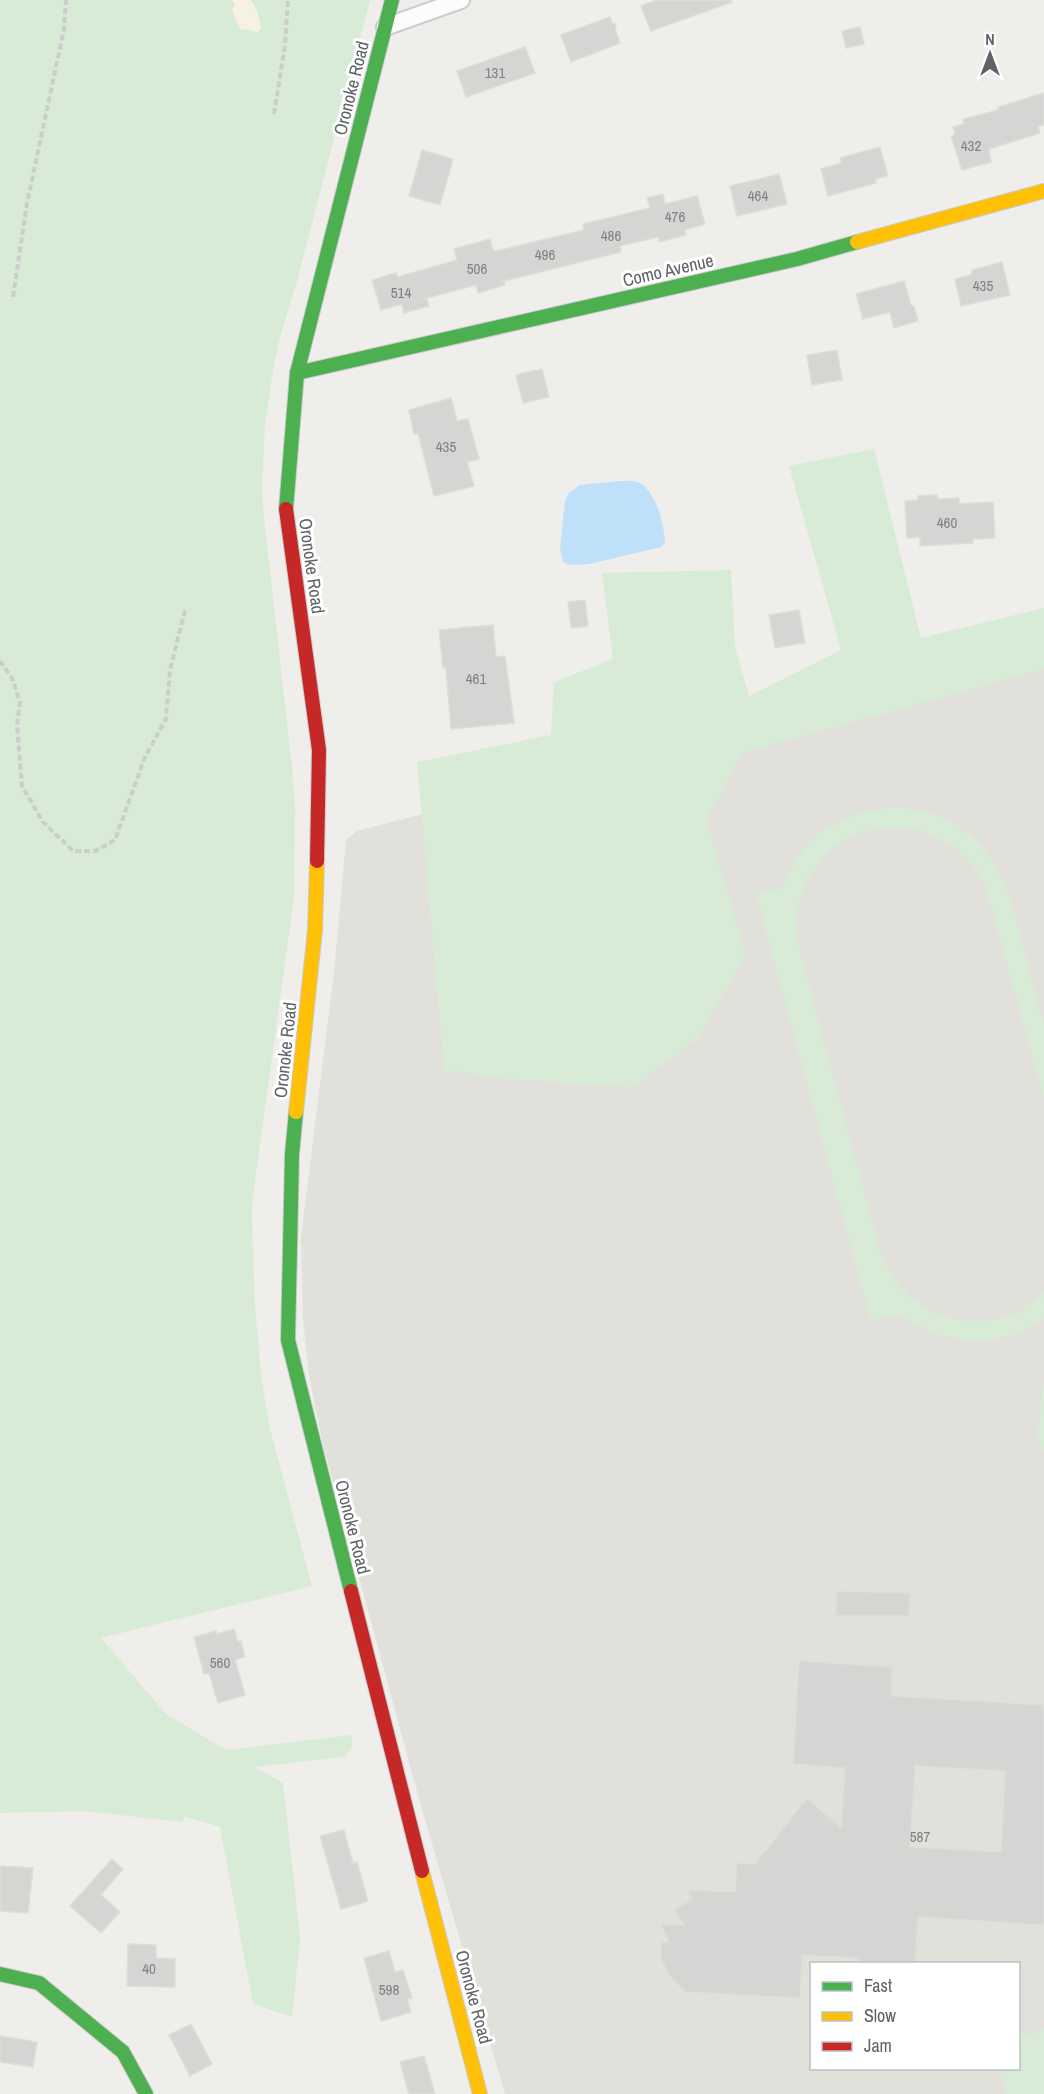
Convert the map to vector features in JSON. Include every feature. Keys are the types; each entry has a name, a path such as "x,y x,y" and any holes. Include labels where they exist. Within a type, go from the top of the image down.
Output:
{"street":[{"name":"Oronoke Road","path":"392,0 297,373 286,516 319,750 315,930 292,1154 288,1340 480,2094"},
{"path":"385,27 461,0"},
{"name":"Como Avenue","path":"297,373 797,259 1044,191"},
{"path":"0,1974 39,1983 123,2052 146,2094"}],"path":[{"path":"13,297 27,203 64,29 66,0"},
{"path":"274,114 285,45 288,0"},
{"path":"0,661 13,680 20,703 17,725 22,786 43,822 73,850 95,851 115,840 145,757 166,720 170,670 185,610"}],"shaded area":[{"path":"1044,652 1044,2094 505,2094 419,1799 322,1440 309,1374 303,1319 301,1238 334,972 346,840 357,831"}],"green space":[{"path":"0,0 370,0 274,364 265,425 262,487 295,807 294,897 253,1196 255,1307 262,1382 270,1429 312,1586 101,1638 166,1714 226,1750 352,1735 352,1748 344,1757 256,1767 283,1783 300,1938 292,2017 253,2004 220,1827 184,1816 183,1822 83,1811 0,1813"},
{"path":"874,449 921,638 1044,608 1044,669 742,753 706,820 746,955 699,1037 633,1087 518,1080 444,1070 417,762 551,735 554,682 613,659 602,573 731,570 735,647 749,696 841,650 789,466"},
{"path":"900,807 938,816 968,833 991,859 1001,875 1009,894 1044,1024 1044,1099 985,885 961,854 932,835 900,827 869,830 840,843 816,866 801,897 796,936 879,1248 897,1282 909,1295 939,1314 975,1321 1002,1318 1015,1313 1044,1293 1044,1318 1027,1329 989,1340 970,1340 931,1332 896,1312 896,1314 871,1321 756,894 782,887 801,852 828,828 861,813"},
{"path":"1044,1384 1044,1453 1037,1433"},
{"path":"1044,2029 1044,2094 1007,2094 999,2070 1020,2070 1020,2037"}],"sand":[{"path":"232,0 251,0 257,10 261,29 257,32 240,29 232,10 235,5"}],"water":[{"path":"619,481 638,482 650,492 661,517 665,542 661,547 589,564 571,565 563,562 560,548 565,501 569,493 580,485"}],"building":[{"path":"657,0 731,0 732,2 651,31 641,6"},
{"path":"610,17 612,23 616,24 615,29 620,43 571,62 561,35"},
{"path":"860,27 864,44 846,48 842,31"},
{"path":"525,47 535,73 466,97 457,71"},
{"path":"1044,93 1044,125 1038,126 1040,133 989,149 991,162 962,170 951,136 955,135 953,127 964,124 963,119 999,110 998,107"},
{"path":"880,147 888,176 875,179 876,183 828,196 821,169 842,163 840,158"},
{"path":"422,150 453,159 440,205 409,196"},
{"path":"779,174 787,204 737,216 730,186"},
{"path":"663,194 665,204 697,196 705,224 685,230 686,235 659,242 658,237 620,246 621,252 504,281 505,285 478,293 476,285 427,298 429,306 404,313 402,304 381,310 372,280 396,273 398,277 457,260 454,249 490,239 493,250 496,251 584,230 583,224 650,208 647,198"},
{"path":"1002,262 1010,295 961,306 955,279 971,275 972,270"},
{"path":"904,281 918,321 894,328 890,312 863,319 856,294"},
{"path":"837,350 842,380 812,385 807,355"},
{"path":"542,369 549,397 523,403 516,375"},
{"path":"451,398 457,421 468,419 479,459 467,462 474,486 434,496 418,433 414,434 409,410"},
{"path":"937,495 938,499 959,498 959,504 993,502 995,538 973,539 973,543 920,546 920,537 907,538 905,501 918,500 918,496"},
{"path":"585,600 588,626 571,628 568,602"},
{"path":"799,610 805,643 775,648 769,615"},
{"path":"493,625 496,657 505,656 514,723 451,729 446,668 443,668 439,630"},
{"path":"837,1591 910,1593 909,1616 836,1615"},
{"path":"234,1629 238,1642 241,1641 245,1657 235,1660 245,1695 218,1703 209,1673 204,1674 194,1637"},
{"path":"799,1661 892,1667 891,1696 1044,1705 1044,1925 918,1917 915,1962 858,1962 859,1958 802,1955 800,1998 685,1992 669,1975 661,1959 661,1942 669,1942 661,1924 684,1925 674,1911 692,1899 688,1890 735,1892 737,1863 755,1864 807,1798 841,1828 845,1768 793,1764","holes":["915,1766 1005,1771 1001,1852 910,1847"]},
{"path":"344,1830 353,1863 357,1862 368,1901 341,1909 320,1836"},
{"path":"112,1859 123,1869 101,1895 120,1912 101,1933 70,1906"},
{"path":"0,1866 33,1868 28,1913 0,1911"},
{"path":"128,1944 156,1945 156,1958 175,1959 175,1987 127,1986"},
{"path":"389,1951 395,1972 403,1970 412,1998 407,1999 411,2012 381,2021 364,1958"},
{"path":"191,2024 212,2064 190,2076 169,2035"},
{"path":"0,2036 37,2042 33,2067 0,2062"},
{"path":"424,2056 435,2094 409,2094 400,2062"}],"traffic: fast":[{"path":"286,509 297,373 392,0"},
{"path":"297,373 797,259 857,242"},
{"path":"296,1112 292,1154 288,1340 351,1591"},
{"path":"0,1974 39,1983 123,2052 146,2094"}],"traffic: slow":[{"path":"857,242 1044,191"},
{"path":"296,1112 315,930 317,861"},
{"path":"422,1871 480,2094"}],"traffic: jam":[{"path":"286,509 319,750 317,861"},
{"path":"351,1591 422,1871"}]}
